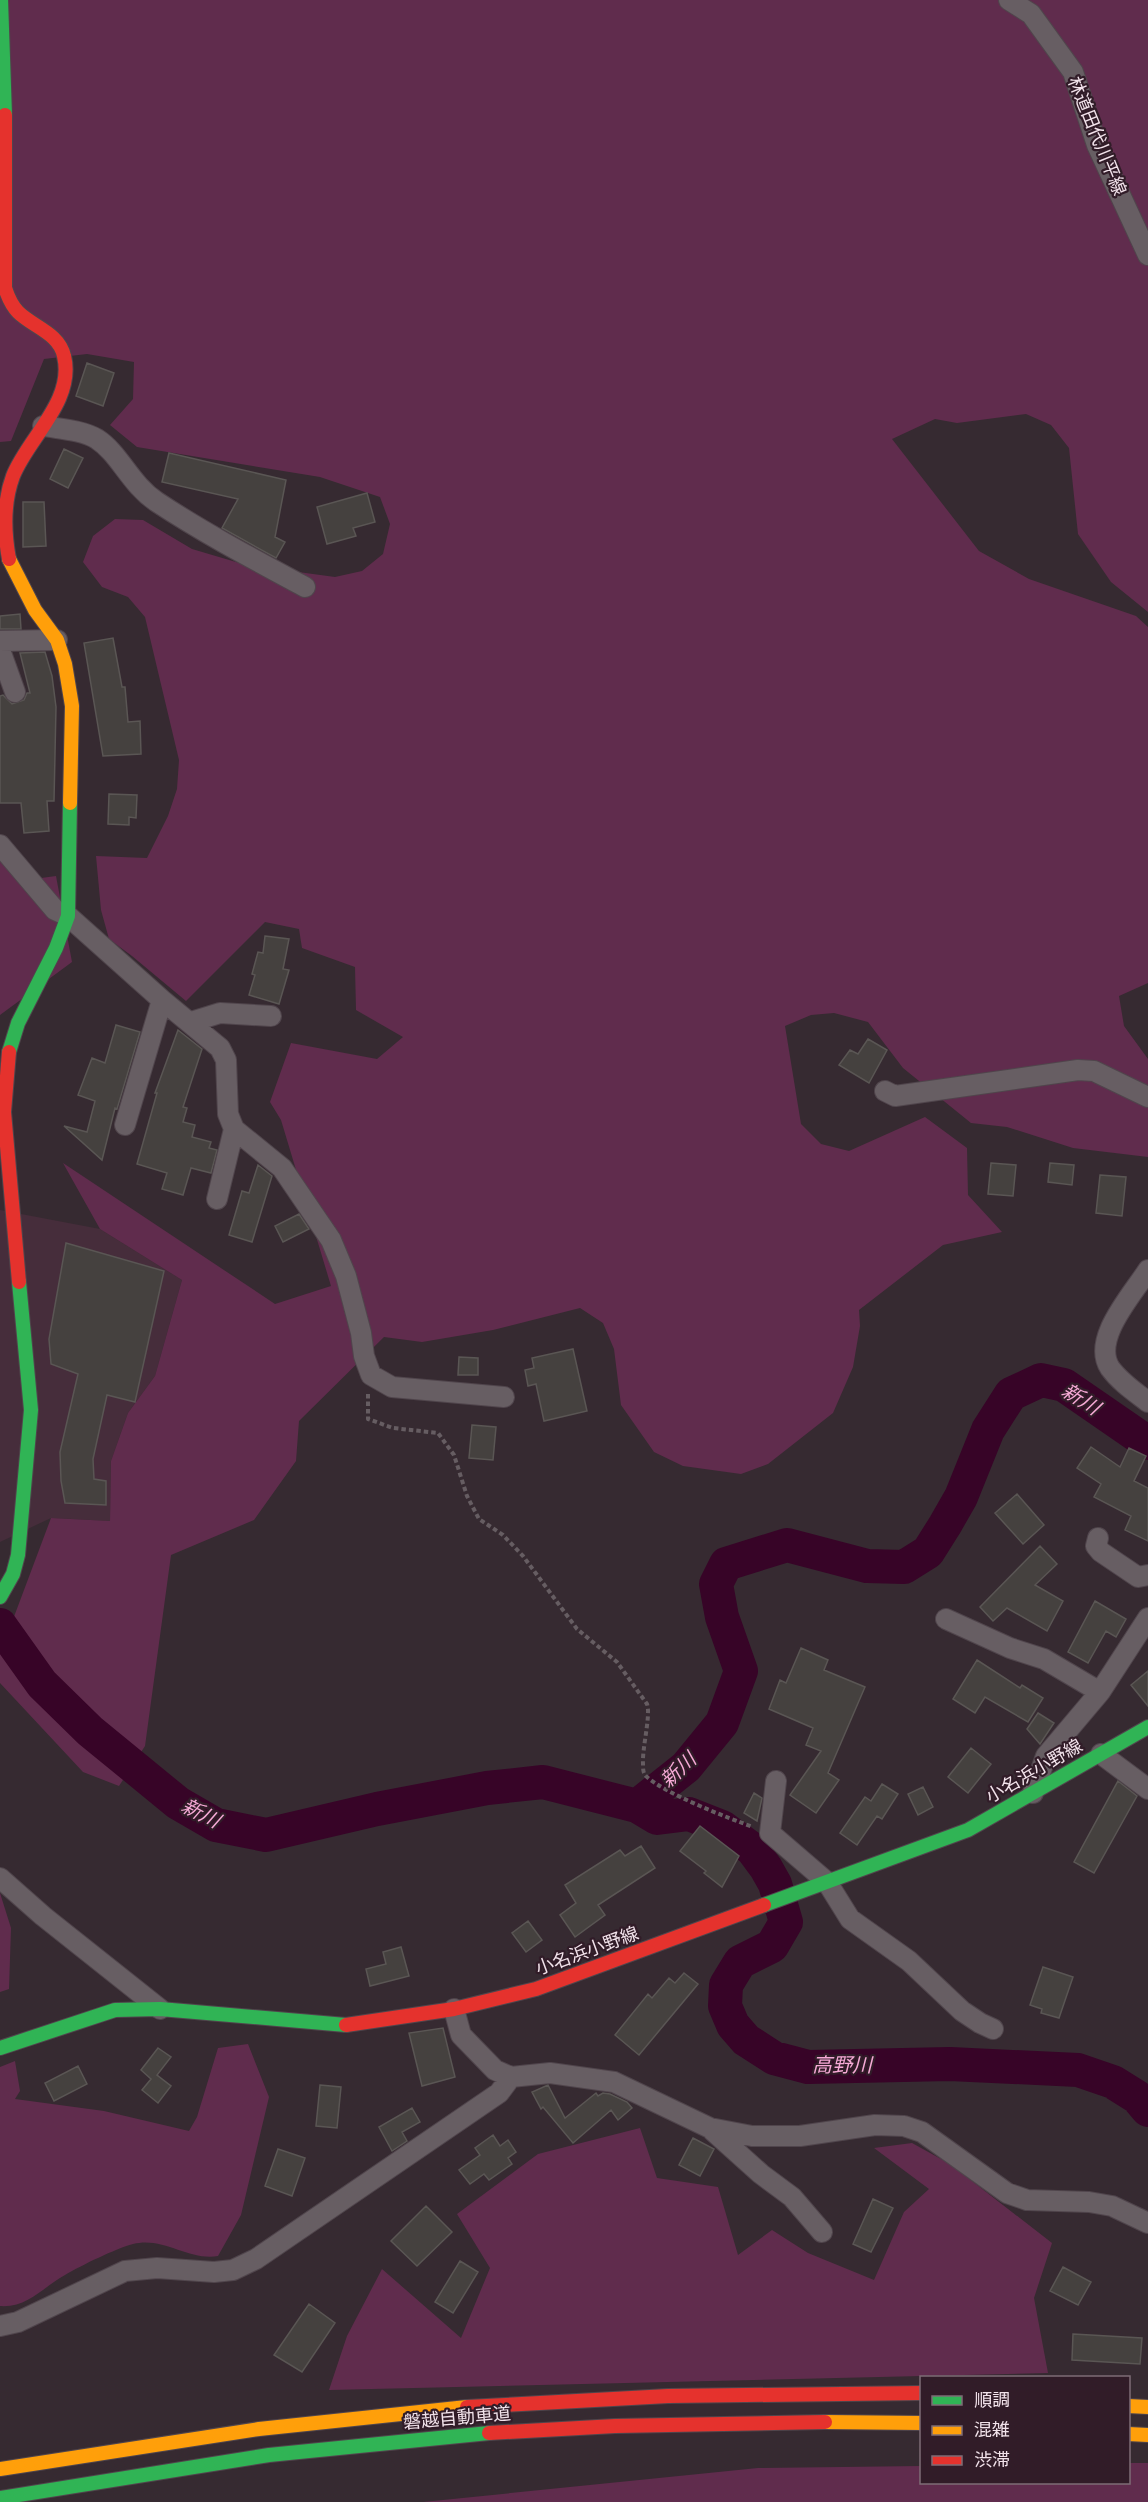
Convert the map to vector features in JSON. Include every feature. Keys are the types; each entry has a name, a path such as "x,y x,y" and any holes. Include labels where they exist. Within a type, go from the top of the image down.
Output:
{"main road":[{"path":"0,1598 13,1574 18,1555 31,1410 4,1112 5,1072 12,1039 62,939 68,916 72,706 70,686 57,640 42,621 10,562 5,515 4,496 16,469 56,403 64,378 65,356 59,342 23,316 12,304 5,288 7,159 1,0"},
{"name":"小名浜小野線","path":"0,2048 115,2010 160,2009 351,2025 454,2008 536,1989 968,1830 1148,1727"},
{"name":"磐越自動車道","path":"0,2469 165,2442 413,2411 667,2395 920,2394"},
{"path":"1130,2406 1148,2407"},
{"name":"磐越自動車道","path":"0,2498 150,2472 308,2450 416,2439 552,2429 669,2424 837,2421 920,2423"},
{"path":"1130,2434 1148,2435"}],"street":[{"name":"林道田代川平線","path":"1009,0 1031,14 1073,72 1097,145 1148,255"},
{"path":"43,426 81,433 96,439 110,452 138,488 154,500 196,527 304,587"},
{"path":"0,641 57,640"},
{"path":"0,650 15,692"},
{"path":"0,845 55,910 68,916 220,1048 226,1060 228,1114 234,1129 282,1168 331,1240 346,1276 370,1375 392,1387 504,1396"},
{"path":"125,1125 162,1000"},
{"path":"191,1022 220,1013 271,1016"},
{"path":"885,1091 895,1096 1078,1070 1094,1071 1148,1097"},
{"path":"217,1199 234,1129"},
{"path":"1148,1269 1107,1333 1104,1348 1109,1366 1126,1386 1148,1402"},
{"path":"1098,1538 1096,1546 1101,1552 1138,1577 1148,1575"},
{"path":"1033,1793 1046,1756 1100,1692 1148,1618"},
{"path":"946,1620 1011,1648 1044,1659 1100,1692"},
{"path":"1101,1754 1148,1789"},
{"path":"776,1781 770,1833 827,1882 850,1919 909,1961 962,2011 993,2029"},
{"path":"0,1878 43,1917 160,2009"},
{"path":"454,2008 462,2035 495,2070 512,2077 550,2073 614,2082 710,2128 752,2136 800,2136 875,2125 904,2126 922,2132 1006,2193 1027,2200 1089,2202 1112,2206 1148,2223"},
{"path":"0,2326 18,2322 125,2271 157,2268 214,2272 233,2270 256,2259 499,2093 512,2077"},
{"path":"710,2128 761,2174 792,2197 822,2232"}],"path":[{"path":"370,1375 368,1419 393,1428 438,1433 454,1455 467,1496 479,1519 503,1535 523,1556 577,1629 618,1662 647,1704 650,1712 643,1741 643,1766 646,1777 672,1792 770,1833"}],"shaded area":[{"path":"0,0 1148,0 1148,612 1111,582 1078,534 1069,448 1051,425 1026,414 957,423 935,419 892,439 979,551 1029,579 1136,616 1148,627 1148,983 1119,996 1124,1026 1148,1059 1148,1157 1073,1148 1007,1127 971,1123 903,1068 868,1022 834,1013 811,1015 785,1026 801,1124 821,1144 849,1151 925,1117 967,1148 968,1195 1002,1232 943,1245 859,1310 860,1326 853,1367 833,1413 768,1464 741,1474 683,1466 654,1452 621,1405 614,1349 603,1323 580,1308 493,1330 422,1342 384,1337 299,1421 296,1461 254,1520 171,1555 145,1746 119,1786 83,1772 0,1683 0,1654 51,1518 110,1521 111,1461 128,1413 155,1376 182,1280 100,1229 63,1163 275,1304 331,1286 281,1120 270,1102 291,1043 377,1059 403,1037 356,1010 355,967 302,948 299,929 265,922 186,1001 109,939 101,910 96,856 147,858 168,816 177,789 179,760 145,617 128,597 102,587 83,562 93,536 115,519 143,520 192,549 246,565 335,577 362,571 383,554 390,524 380,497 320,477 137,447 110,425 133,399 134,362 87,354 44,359 11,441 0,442"},
{"path":"0,857 19,881 56,876 72,962 0,1015"},
{"path":"0,1210 100,1229 182,1280 155,1376 128,1413 111,1461 110,1521 51,1518 0,1542"},
{"path":"0,1893 11,1928 9,1989 0,1992"},
{"path":"248,2044 269,2097 241,2215 218,2256 197,2255 155,2243 133,2244 80,2267 19,2304 0,2306 0,2067 15,2061 20,2091 15,2099 104,2111 189,2131 197,2117 218,2048"},
{"path":"640,2128 657,2178 718,2187 738,2255 772,2230 808,2253 874,2280 904,2212 929,2189 874,2148 912,2143 950,2164 1052,2243 1034,2298 1048,2373 329,2390 347,2336 382,2269 461,2338 490,2268 457,2214 538,2154"},
{"path":"1130,2463 1148,2463 1148,2502 423,2502 758,2468 920,2466 920,2484 1130,2484"}],"building":[{"path":"87,363 114,373 103,406 76,396"},
{"path":"64,449 83,458 68,488 50,479"},
{"path":"169,453 286,480 275,537 285,542 276,558 222,528 238,499 162,482"},
{"path":"367,493 375,522 353,528 356,536 327,544 317,507"},
{"path":"23,502 44,502 46,546 23,547"},
{"path":"20,614 21,629 0,629 0,616"},
{"path":"113,638 122,687 125,687 128,722 140,721 141,754 103,756 84,643"},
{"path":"45,652 52,676 56,707 54,801 47,801 49,831 24,833 21,803 0,803 0,696 3,695 12,704 24,700 27,693 30,693 20,653"},
{"path":"109,794 137,795 136,818 129,817 129,825 108,824"},
{"path":"265,936 289,939 283,969 289,970 279,1004 249,995 255,975 252,974 258,952 263,953"},
{"path":"116,1025 140,1032 117,1109 115,1108 102,1160 64,1126 87,1132 95,1101 78,1095 92,1058 105,1063"},
{"path":"178,1030 202,1049 183,1107 187,1108 183,1122 195,1125 192,1137 211,1142 209,1148 217,1150 211,1173 191,1168 183,1195 162,1189 167,1173 137,1164 157,1093 155,1093"},
{"path":"868,1039 887,1050 869,1083 839,1065 850,1050 858,1054"},
{"path":"991,1163 1016,1165 1013,1196 988,1194"},
{"path":"1050,1163 1074,1165 1072,1185 1048,1182"},
{"path":"258,1165 272,1176 252,1242 229,1235 242,1191 249,1193"},
{"path":"1100,1175 1126,1177 1122,1216 1096,1213"},
{"path":"299,1214 309,1229 283,1242 275,1226"},
{"path":"66,1243 164,1271 135,1402 107,1395 93,1459 94,1479 106,1481 106,1505 65,1503 61,1481 60,1452 78,1374 51,1364 49,1339"},
{"path":"573,1349 587,1411 544,1421 536,1384 528,1386 525,1370 534,1368 532,1358"},
{"path":"459,1357 478,1358 478,1375 458,1375"},
{"path":"472,1425 496,1427 493,1460 469,1458"},
{"path":"1091,1447 1120,1467 1129,1448 1146,1456 1134,1481 1148,1488 1148,1541 1125,1530 1131,1516 1094,1497 1101,1484 1077,1468"},
{"path":"1017,1494 1044,1525 1023,1544 995,1513"},
{"path":"1040,1546 1057,1564 1035,1585 1063,1601 1047,1631 1007,1608 993,1621 980,1607"},
{"path":"1095,1601 1126,1619 1116,1637 1106,1631 1088,1663 1068,1652"},
{"path":"801,1648 828,1660 824,1670 865,1687 828,1773 839,1780 816,1813 790,1795 821,1751 806,1745 813,1728 769,1709 780,1680 786,1683"},
{"path":"977,1660 1020,1688 1022,1685 1043,1698 1028,1722 985,1697 975,1713 953,1699"},
{"path":"1148,1671 1148,1706 1131,1685"},
{"path":"1038,1713 1054,1723 1040,1744 1027,1729"},
{"path":"971,1748 991,1764 968,1793 948,1777"},
{"path":"1118,1781 1137,1796 1094,1873 1074,1862"},
{"path":"882,1784 898,1794 882,1819 877,1816 857,1845 840,1833 865,1797 871,1801"},
{"path":"923,1787 933,1807 918,1815 908,1794"},
{"path":"754,1793 762,1798 757,1821 744,1813"},
{"path":"700,1826 739,1856 722,1887 680,1851"},
{"path":"641,1846 655,1868 598,1905 605,1915 575,1937 560,1915 576,1903 565,1885 620,1850 625,1856"},
{"path":"528,1921 542,1940 526,1952 512,1933"},
{"path":"401,1947 409,1976 370,1986 366,1969 386,1964 383,1952"},
{"path":"1043,1967 1073,1977 1059,2018 1041,2013 1042,2009 1030,2005"},
{"path":"684,1973 698,1984 639,2055 615,2035 648,1994 652,1998 669,1978 675,1983"},
{"path":"443,2028 455,2077 422,2086 409,2033"},
{"path":"158,2048 171,2057 157,2075 171,2086 158,2103 142,2090 151,2079 141,2070"},
{"path":"78,2066 87,2084 54,2101 45,2083"},
{"path":"320,2085 341,2087 337,2128 316,2126"},
{"path":"548,2085 565,2118 596,2093 598,2096 603,2093 610,2094 627,2102 632,2108 618,2120 611,2110 573,2143 543,2107 541,2109 532,2092"},
{"path":"412,2108 420,2122 402,2132 407,2141 392,2151 379,2127"},
{"path":"493,2135 500,2146 508,2140 516,2152 508,2158 512,2164 489,2180 484,2174 470,2184 459,2170 480,2155 475,2148"},
{"path":"693,2138 714,2149 700,2176 679,2165"},
{"path":"278,2149 305,2158 292,2196 265,2186"},
{"path":"873,2199 893,2208 871,2252 853,2244"},
{"path":"426,2206 452,2232 417,2266 391,2241"},
{"path":"460,2261 478,2272 453,2313 435,2302"},
{"path":"1063,2267 1091,2282 1078,2305 1050,2291"},
{"path":"309,2304 335,2323 302,2372 274,2355"},
{"path":"1073,2334 1142,2338 1140,2364 1072,2360"}],"waterway":[{"name":"新川","path":"637,1806 686,1767 722,1723 741,1671 722,1617 716,1584 726,1564 787,1545 867,1566 904,1567 928,1552 945,1525 961,1497 988,1430 1011,1394 1041,1380 1064,1385 1148,1443"},
{"name":"高野川","path":"0,1625 42,1684 90,1731 178,1803 216,1825 266,1835 377,1809 487,1788 543,1782 637,1806 657,1818 689,1814 722,1827 752,1849 775,1884 786,1922 772,1946 740,1962 726,1985 725,2006 733,2025 746,2040 774,2058 808,2067 950,2064 1078,2070 1113,2082 1137,2097 1148,2110"}],"traffic: fast":[{"path":"1,0 5,115"},
{"path":"9,1052 18,1023 56,948 68,916 70,803"},
{"path":"0,1597 13,1574 18,1555 31,1410 19,1282"},
{"path":"764,1905 968,1830 1148,1727"},
{"path":"0,2048 115,2010 160,2009 346,2025"},
{"path":"0,2498 269,2455 489,2433"}],"traffic: slow":[{"path":"9,559 35,610 57,640 65,664 72,706 70,803"},
{"path":"1130,2406 1148,2407"},
{"path":"0,2469 259,2429 467,2407"},
{"path":"825,2422 920,2423"},
{"path":"1130,2434 1148,2435"}],"traffic: jam":[{"path":"5,115 5,288 13,307 57,342 64,356 66,373 57,404 13,476 7,497 5,517 9,559"},
{"path":"9,1052 4,1112 19,1282"},
{"path":"346,2025 454,2009 536,1989 764,1905"},
{"path":"467,2407 668,2396 920,2393"},
{"path":"489,2433 615,2426 825,2422"}]}
